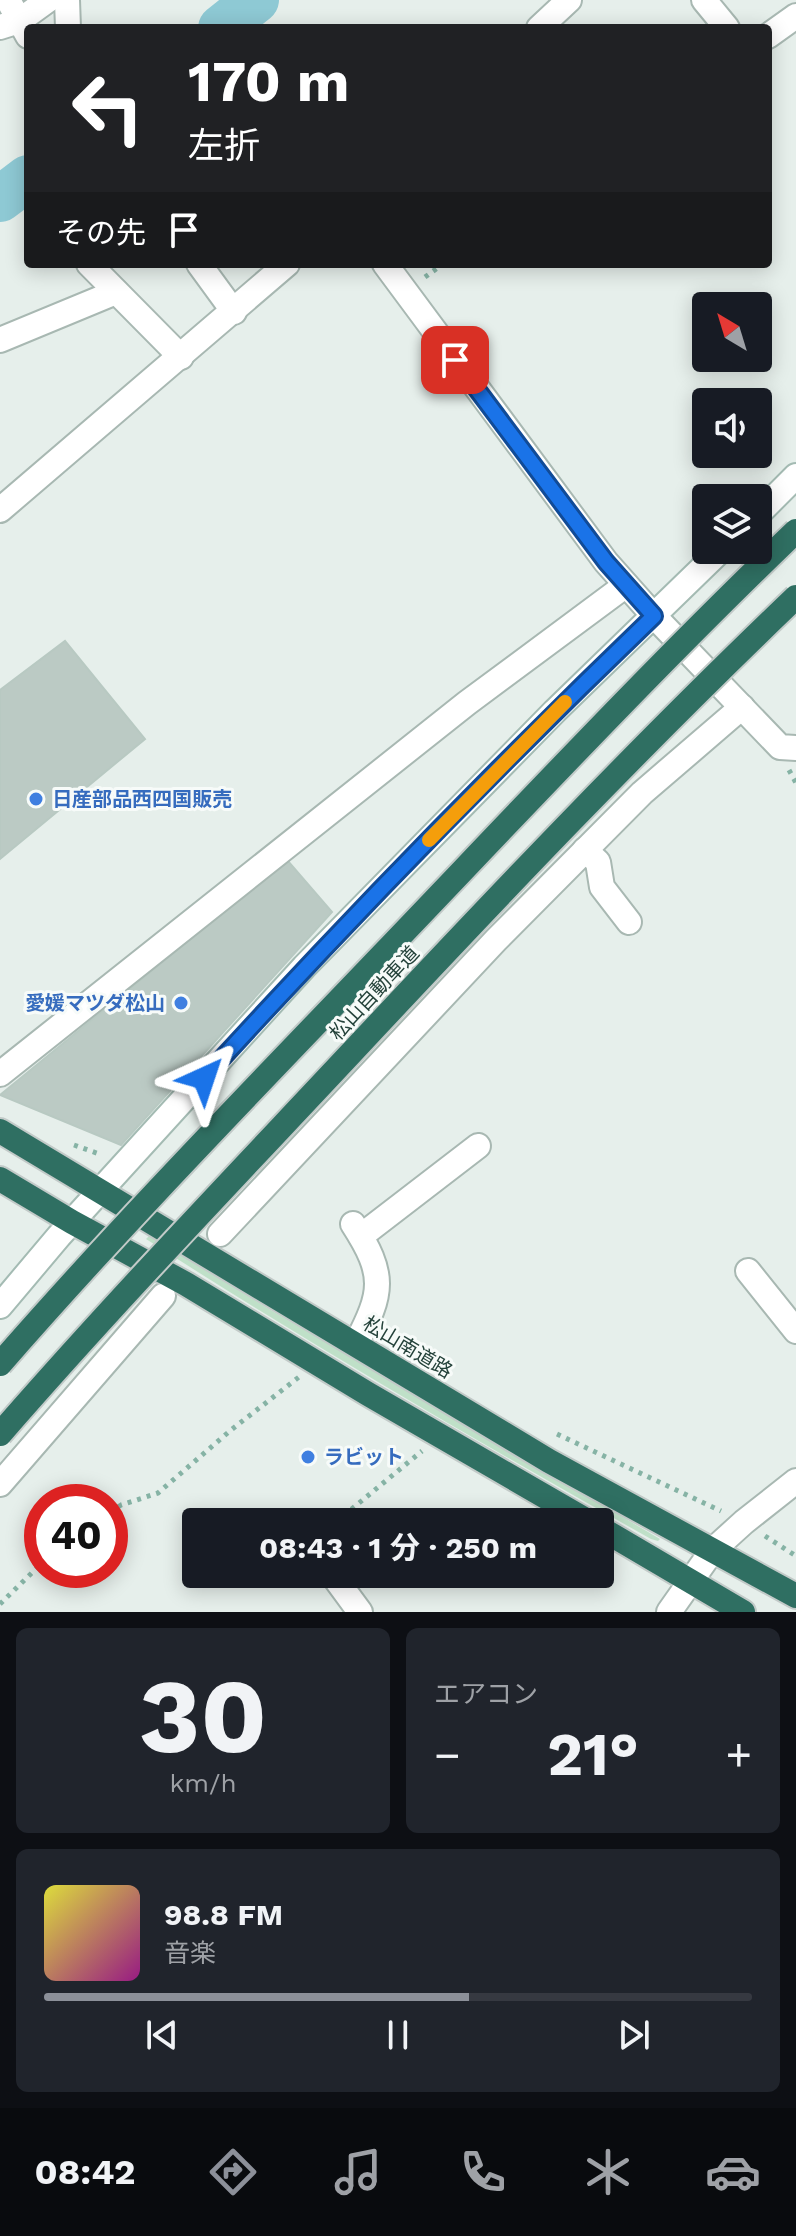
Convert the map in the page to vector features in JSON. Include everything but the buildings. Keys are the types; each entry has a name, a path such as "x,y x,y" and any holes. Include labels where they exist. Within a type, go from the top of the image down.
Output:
{"highway":[{"name":"松山自動車道","path":"0,1364 250,1094 590,738 796,531"},
{"name":"松山自動車道","path":"0,1434 79,1344 455,942 621,770 796,597"},
{"name":"松山南道路","path":"0,1131 549,1461 796,1596"},
{"path":"0,1179 186,1284 565,1508"},
{"path":"614,1536 743,1612"}],"street":[{"path":"14,21 48,0"},
{"path":"67,0 68,24"},
{"path":"543,24 569,0"},
{"path":"704,0 724,24"},
{"path":"772,33 796,16"},
{"path":"93,268 181,357"},
{"path":"202,268 234,312"},
{"path":"0,510 283,268"},
{"path":"388,268 626,585 780,747 796,748"},
{"path":"0,340 116,292"},
{"path":"772,500 796,476"},
{"path":"0,1306 72,1222 304,967 555,711 707,564"},
{"path":"0,1074 467,703 626,585"},
{"path":"220,1234 496,940 585,850 642,793 742,707"},
{"path":"585,850 598,862 602,887 629,922"},
{"path":"356,1344 373,1313 378,1279 373,1259 357,1230 478,1146"},
{"path":"748,1271 796,1331"},
{"path":"0,1484 163,1296"},
{"path":"669,1612 712,1551 796,1481"},
{"path":"342,1588 360,1612"}],"path":[{"path":"67,1143 90,1149 125,1166"},
{"path":"128,1503 158,1493 231,1430 300,1377"},
{"path":"553,1432 744,1522 796,1556"},
{"path":"353,1508 423,1451"},
{"path":"0,1604 24,1581"}],"green space":[{"path":"149,1236 607,1508 596,1508 396,1393 146,1239"},
{"path":"614,1512 660,1539 651,1539 614,1518"}],"waterway":[{"path":"226,24 256,0"},
{"path":"0,199 24,181"}],"slow traffic":[{"path":"429,840 565,702"}],"place":[{"name":"日産部品西四国販売","path":"36,799"},
{"name":"愛媛マツダ松山","path":"181,1003"},
{"name":"ラビット","path":"308,1457"}],"route":[{"path":"204,1078 304,967 555,711 654,616 606,562 455,360"}]}
